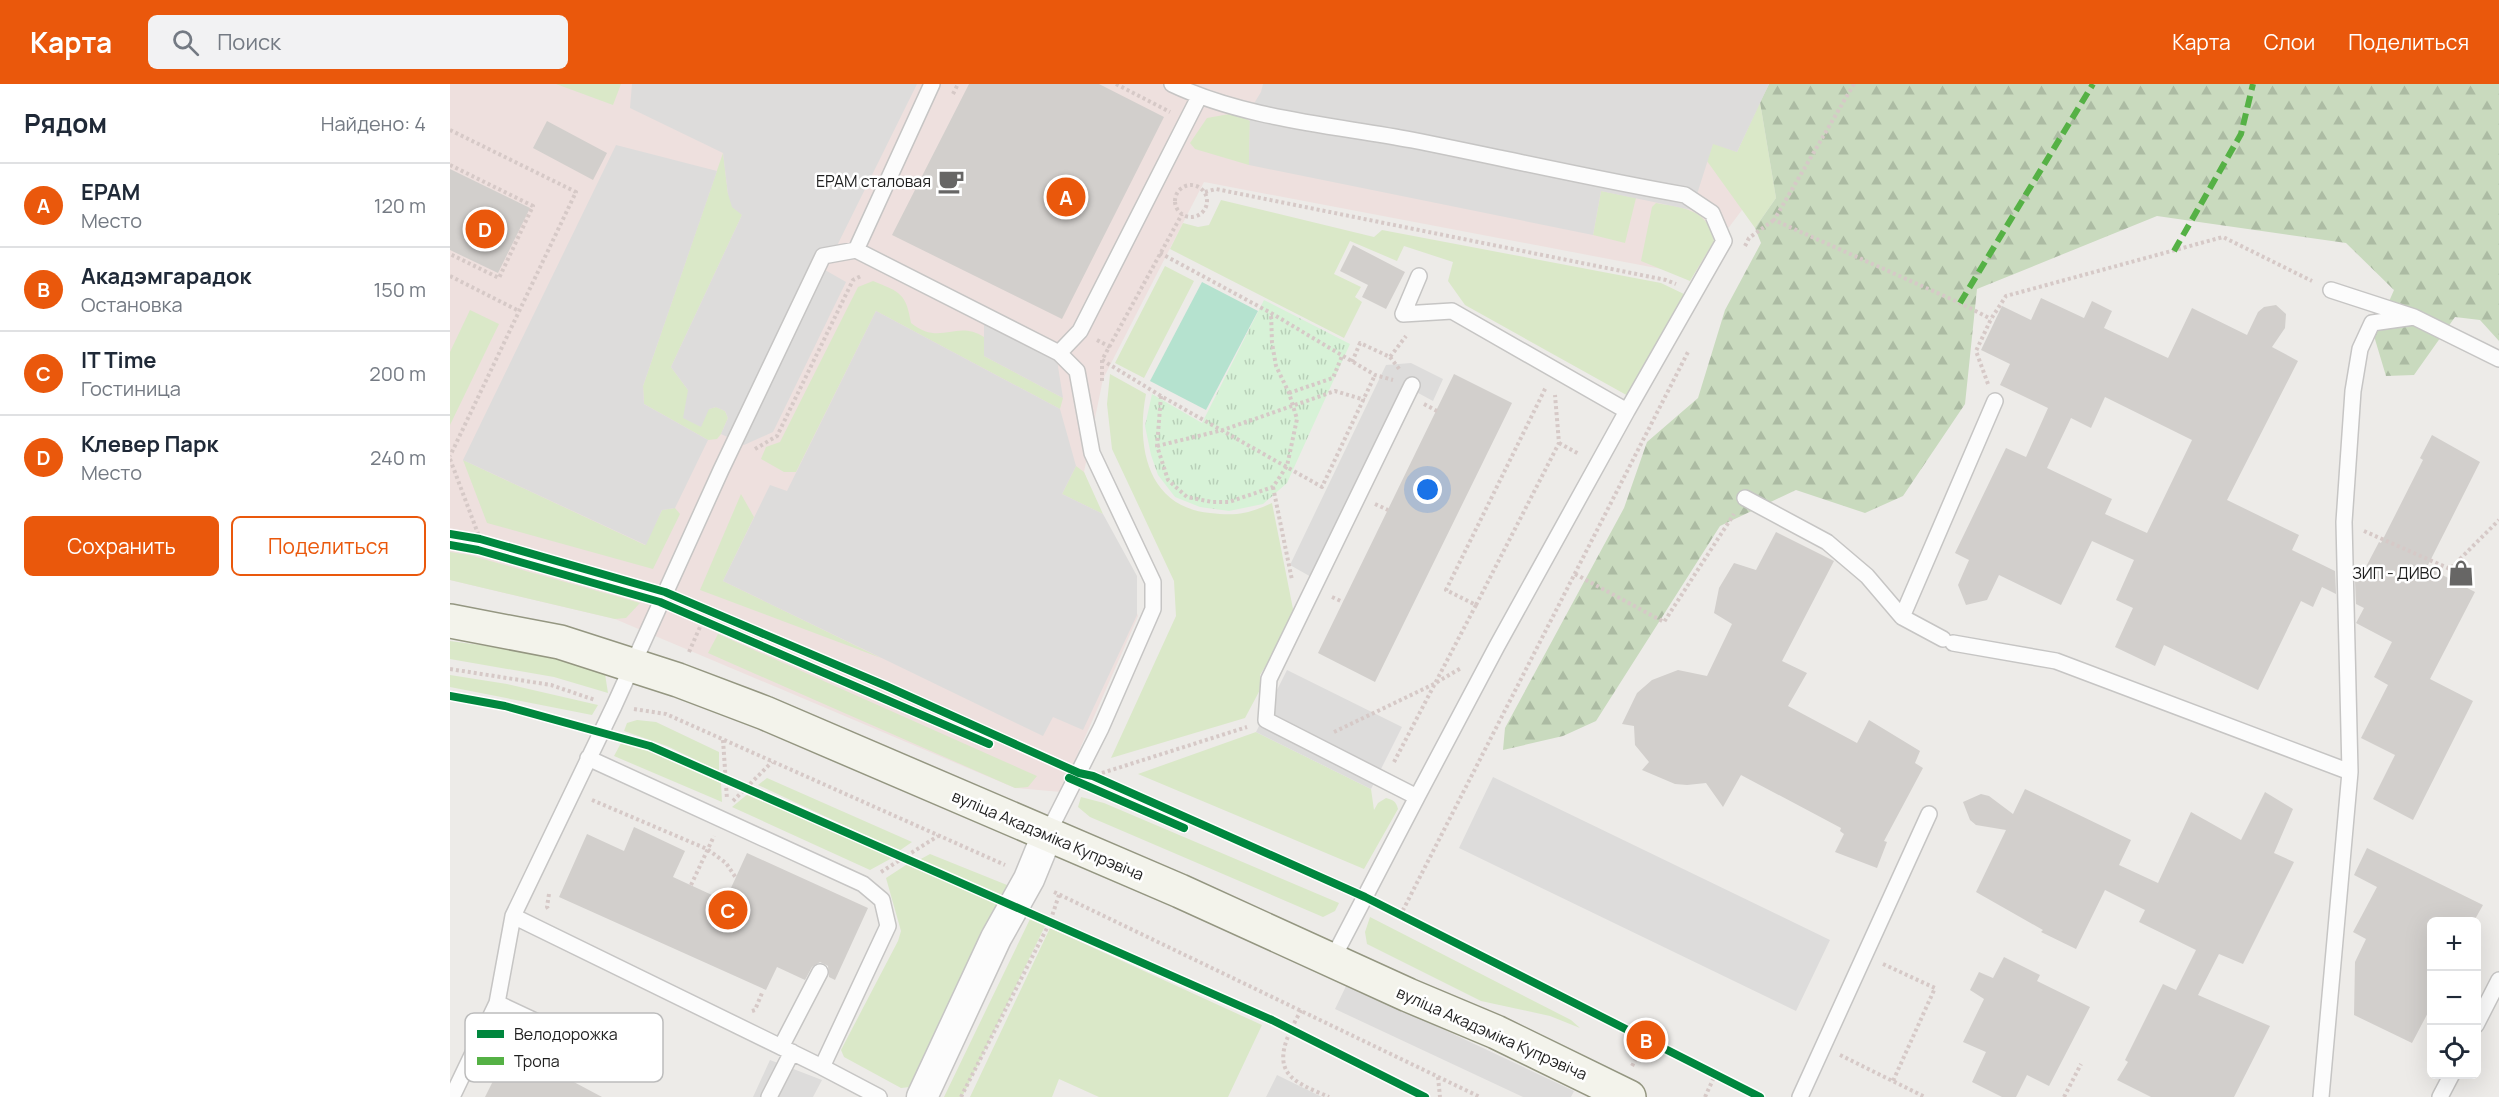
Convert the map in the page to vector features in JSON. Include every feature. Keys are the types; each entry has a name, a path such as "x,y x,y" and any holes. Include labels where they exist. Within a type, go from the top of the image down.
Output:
{"main road":[{"name":"вуліца Акадэміка Купрэвіча","path":"450,621 560,642 633,664 765,713 1180,891 1408,995 1496,1032 1629,1097"}],"street":[{"path":"922,1097 1013,905 1029,879 1047,835"}],"lane":[{"path":"856,250 932,84"},
{"path":"1172,84 1199,97 1268,115 1412,140 1506,161 1685,195 1712,213 1724,241 1497,646 1332,960"},
{"path":"1059,353 1080,331 1199,97"},
{"path":"492,1013 497,1003 513,916 614,706 823,256 856,250 1059,353 1077,371 1092,453 1153,582 1153,609 1078,777 1047,835"},
{"path":"1419,276 1403,314 1452,311 1627,411"},
{"path":"2331,290 2414,317 2499,359"},
{"path":"2321,1097 2350,772 2344,522 2353,391 2360,349 2372,323 2414,317"},
{"path":"1412,385 1269,680 1266,720 1417,797"},
{"path":"1902,617 1995,401"},
{"path":"1745,498 1827,542 1867,576 1902,617 1948,641 2056,662 2350,772"},
{"path":"588,758 863,884 882,900 888,926 822,1067"},
{"path":"1800,1097 1929,814"},
{"path":"513,916 879,1097"},
{"path":"769,1097 819,972"},
{"path":"2481,1015 2499,980"},
{"path":"497,1003 518,1013"},
{"path":"452,1097 465,1070"},
{"path":"2440,1097 2449,1079"}],"path":[{"path":"948,105 958,84"},
{"path":"1116,84 1172,112 1167,123"},
{"path":"1744,247 1749,238 1774,220 1854,84"},
{"path":"450,130 576,192 450,457 480,539"},
{"path":"450,165 533,206 499,278 450,254"},
{"path":"1186,185 1196,186 1204,192 1207,197 1206,208 1198,215 1193,217 1182,214 1176,206 1176,196 1186,185"},
{"path":"1204,192 1216,189 1262,198 1666,280 1694,291"},
{"path":"1774,220 1991,319"},
{"path":"1995,401 1976,351 1991,319 2006,296 2223,237 2331,290"},
{"path":"1102,360 1322,487 1375,375 1271,313 1160,253"},
{"path":"751,457 755,448 777,436 853,280 870,270"},
{"path":"450,276 519,311"},
{"path":"1161,396 1156,446 1168,480 1188,497 1212,502 1229,502 1273,487 1287,466 1297,419 1289,393 1276,366 1271,313"},
{"path":"1352,362 1360,343 1390,357 1408,333 1403,314"},
{"path":"1400,916 1693,342"},
{"path":"1289,393 1333,378 1342,356"},
{"path":"1476,605 1446,590 1554,370"},
{"path":"1385,779 1558,443 1554,370"},
{"path":"1156,446 1223,430 1335,391 1365,400"},
{"path":"1273,487 1300,616"},
{"path":"1575,574 1664,622 1745,498"},
{"path":"2344,522 2450,569 2499,520"},
{"path":"450,534 480,539 663,597 684,600 886,686 1078,777"},
{"path":"684,600 689,590"},
{"path":"663,597 714,626"},
{"path":"1312,743 1434,684 1497,646"},
{"path":"450,669 552,685 614,706"},
{"path":"1266,720 1093,776 1363,901 1577,1015 1617,1026"},
{"path":"723,740 728,806 773,762"},
{"path":"1043,767 1078,777"},
{"path":"714,774 757,792"},
{"path":"588,809 592,799 707,849 726,863 735,878"},
{"path":"863,884 938,836"},
{"path":"893,852 914,862"},
{"path":"692,885 698,871"},
{"path":"1295,876 1400,916 1760,1097"},
{"path":"549,892 547,907 551,913"},
{"path":"961,1097 1050,922 1059,895"},
{"path":"1013,905 1060,927"},
{"path":"1864,955 1935,988 1893,1081"},
{"path":"746,1012 755,1010 762,993"},
{"path":"1301,1010 1283,1050 1284,1064 1293,1079 1329,1097"},
{"path":"1282,1025 1302,1035"},
{"path":"1823,1047 1926,1097"},
{"path":"2064,1097 2081,1064"},
{"path":"1705,1097 1715,1075"},
{"path":"1438,1076 1440,1097"}],"shaded area":[{"path":"450,84 1769,84 1737,152 1748,202 1693,275 1204,182 1103,379 1084,472 1138,616 1061,792 1015,788 615,619 450,580"},
{"path":"632,84 917,84 825,270 846,282 773,432 744,445 721,434 728,418 725,411 716,407 709,409 701,427 683,418 688,390 671,367 742,215 732,207 728,194 723,153 630,108"},
{"path":"1263,84 1769,84 1737,152 1713,144 1692,210 1601,191 1593,235 1249,165 1250,110"},
{"path":"616,145 717,171 643,386 644,404 708,440 675,508 662,510 646,545 463,460"},
{"path":"876,311 1060,409 1076,466 1062,494 1103,514 1137,576 1137,615 1083,730 1053,717 1043,736 723,581 770,485 787,491"},
{"path":"984,322 1057,360 1063,398 984,356"},
{"path":"1411,363 1443,379 1433,401 1407,387 1313,578 1290,565 1386,365"},
{"path":"1287,670 1402,727 1371,789 1256,732"},
{"path":"1493,777 1830,940 1796,1011 1459,848"},
{"path":"1347,984 1574,1091 1571,1097 1523,1097 1335,1009"},
{"path":"770,1060 822,1080 813,1097 753,1097"},
{"path":"1277,1075 1322,1097 1266,1097"}],"green space":[{"path":"556,84 621,84 613,105"},
{"path":"1769,84 2499,84 2499,341 2480,320 2455,317 2414,375 2386,376 2374,336 2394,290 2346,243 2157,216 1977,289 1965,404 1903,496 1865,513 1796,490 1720,526 1596,721 1563,736 1503,750 1505,728 1624,508 1647,442 1698,398 1725,310 1761,243 1755,228 1776,198 1760,102"},
{"path":"1760,102 1776,198 1755,228 1707,161 1713,143 1737,152"},
{"path":"1235,113 1250,121 1249,165 1195,149 1190,143 1207,118"},
{"path":"723,153 728,194 742,215 671,367 688,390 709,409 716,407 725,411 728,418 721,434 717,439 708,440 644,404 643,386"},
{"path":"1601,191 1636,198 1625,243 1593,235"},
{"path":"1221,200 1374,237 1382,230 1661,283 1686,295 1630,397 1465,305 1448,281 1453,262 1404,246 1397,261 1350,241 1334,274 1361,287 1355,297 1362,302 1344,338 1170,249 1183,223 1198,227 1209,225"},
{"path":"1656,203 1693,212 1706,222 1711,230 1714,241 1690,281 1641,261 1652,207"},
{"path":"1165,266 1194,281 1144,378 1115,363"},
{"path":"873,281 896,291 904,299 911,323 922,330 931,333 974,332 984,337 984,356 1063,398 1060,409 876,311 796,472 784,472 761,459 766,447 780,442 858,287"},
{"path":"1202,282 1258,311 1206,410 1150,381"},
{"path":"1264,300 1350,344 1287,483 1263,504 1229,511 1200,507 1175,497 1158,475 1145,426 1152,394 1202,423"},
{"path":"470,310 499,324 450,425 450,352"},
{"path":"1110,374 1146,394 1143,414 1145,453 1159,486 1172,499 1189,508 1227,514 1249,512 1272,503 1295,619 1260,675 1261,688 1245,718 1111,758 1176,616 1174,581 1112,449 1107,404"},
{"path":"463,460 645,545 662,510 675,508 680,514 653,569 487,523"},
{"path":"1076,466 1084,472 1103,514 1062,494"},
{"path":"741,494 754,517 723,581 881,658 700,590"},
{"path":"450,552 469,555 640,603 626,618 615,619 450,580"},
{"path":"718,634 1037,776 1028,787 1015,788 708,653"},
{"path":"450,641 549,654 605,674 608,693 554,677 450,659"},
{"path":"450,675 507,684 598,705 592,715 450,687"},
{"path":"637,720 656,722 719,752 719,771 667,746 624,731 627,723"},
{"path":"1256,732 1371,789 1374,810 1378,803 1386,798 1395,803 1398,809 1364,869 1138,774"},
{"path":"621,743 648,750 721,783 722,802 614,756"},
{"path":"767,778 912,842 899,851 758,785"},
{"path":"749,793 892,858 870,870 732,807"},
{"path":"1081,797 1104,803 1339,903 1335,911 1323,917 1090,817 1078,807"},
{"path":"930,854 1012,887 1006,899 919,860"},
{"path":"909,863 1003,905 910,1087 901,1088 844,1057 841,1050 898,941 901,931 886,878"},
{"path":"1031,917 1046,924 962,1097 944,1097"},
{"path":"1370,917 1571,1020 1580,1028 1550,1016 1481,1001 1367,944 1365,932"},
{"path":"1050,928 1262,1025 1228,1097 1099,1097 1059,1079 1052,1097 970,1097"}],"building":[{"path":"969,84 1099,84 1164,117 1062,319 892,235"},
{"path":"547,121 607,153 593,180 533,148"},
{"path":"450,169 530,208 498,273 450,250"},
{"path":"1353,245 1405,272 1386,309 1362,297 1368,285 1340,271"},
{"path":"2041,298 2084,318 2092,301 2112,311 2104,328 2168,358 2192,308 2247,335 2258,312 2264,307 2276,305 2286,314 2285,328 2272,347 2298,361 2227,500 2299,535 2292,550 2335,571 2336,594 2322,587 2313,607 2301,601 2258,690 2164,645 2155,666 2115,647 2133,608 2116,600 2134,560 2092,541 2061,605 1999,575 1987,600 1966,605 1958,585 1969,560 1955,553 2006,448 2026,457 2048,408 2000,385 2010,364 1981,350 2002,306 2031,320","holes":["2105,397 2192,440 2147,533 2105,514 2112,499 2047,468 2071,418 2091,428"]},
{"path":"1454,374 1512,403 1375,682 1318,653"},
{"path":"2432,435 2480,462 2427,567 2475,592 2430,679 2473,701 2413,820 2373,799 2395,755 2361,738 2388,685 2374,677 2392,642 2356,623 2364,608 2356,604 2355,581 2358,582 2379,542 2381,543 2423,460 2420,458"},
{"path":"1776,532 1834,561 1782,661 1807,673 1788,706 1857,743 1869,720 1920,751 1915,763 1923,768 1884,841 1887,842 1877,868 1835,852 1844,834 1840,831 1841,828 1741,775 1723,807 1706,783 1675,784 1642,770 1649,762 1635,745 1634,726 1622,724 1637,693 1652,680 1678,670 1707,676 1732,624 1714,613 1719,588 1734,563 1756,570"},
{"path":"2025,789 2131,840 2119,865 2158,883 2191,812 2241,840 2265,792 2293,809 2274,853 2294,862 2243,964 2219,954 2198,995 2270,1026 2234,1097 2151,1097 2117,1080 2128,1062 2125,1060 2163,984 2176,990 2196,950 2139,922 2145,910 2105,890 2076,949 2041,932 2043,930 1976,892 2006,830 1976,825 1970,820 1963,802 1981,794 1989,796 2013,814"},
{"path":"634,827 685,851 673,877 725,901 747,853 868,908 835,980 829,977 828,966 820,962 812,967 805,980 777,967 766,990 559,897 587,834 624,851"},
{"path":"2367,848 2483,905 2476,917 2427,917 2427,1014 2412,1043 2354,1015 2355,962 2366,939 2353,932 2377,887 2354,875"},
{"path":"2004,957 2040,975 2037,981 2090,1007 2049,1086 2027,1075 2016,1097 2002,1097 1972,1082 1986,1052 1963,1042 1984,999 1970,990 1979,972 1993,978"},
{"path":"492,1082 574,1082 602,1097 485,1097"}],"marked path":[{"path":"1960,303 2093,84"},
{"path":"2174,251 2241,134 2253,84"}],"cycle path":[{"path":"450,534 480,539 665,592 886,686 1079,773 1093,776 1365,897 1760,1097"},
{"path":"450,545 478,550 660,602 989,744"},
{"path":"450,696 505,706 650,746 1272,1020 1425,1097"},
{"path":"1069,778 1184,828"}],"place":[{"name":"EPAM сталовая","path":"951,181"},
{"name":"EPAM","path":"1066,197"},
{"name":"Клевер Парк","path":"485,229"},
{"name":"ЗИП - ДИВО","path":"2461,573"},
{"name":"IT Time","path":"728,910"},
{"name":"Акадэмгарадок","path":"1646,1040"}]}
